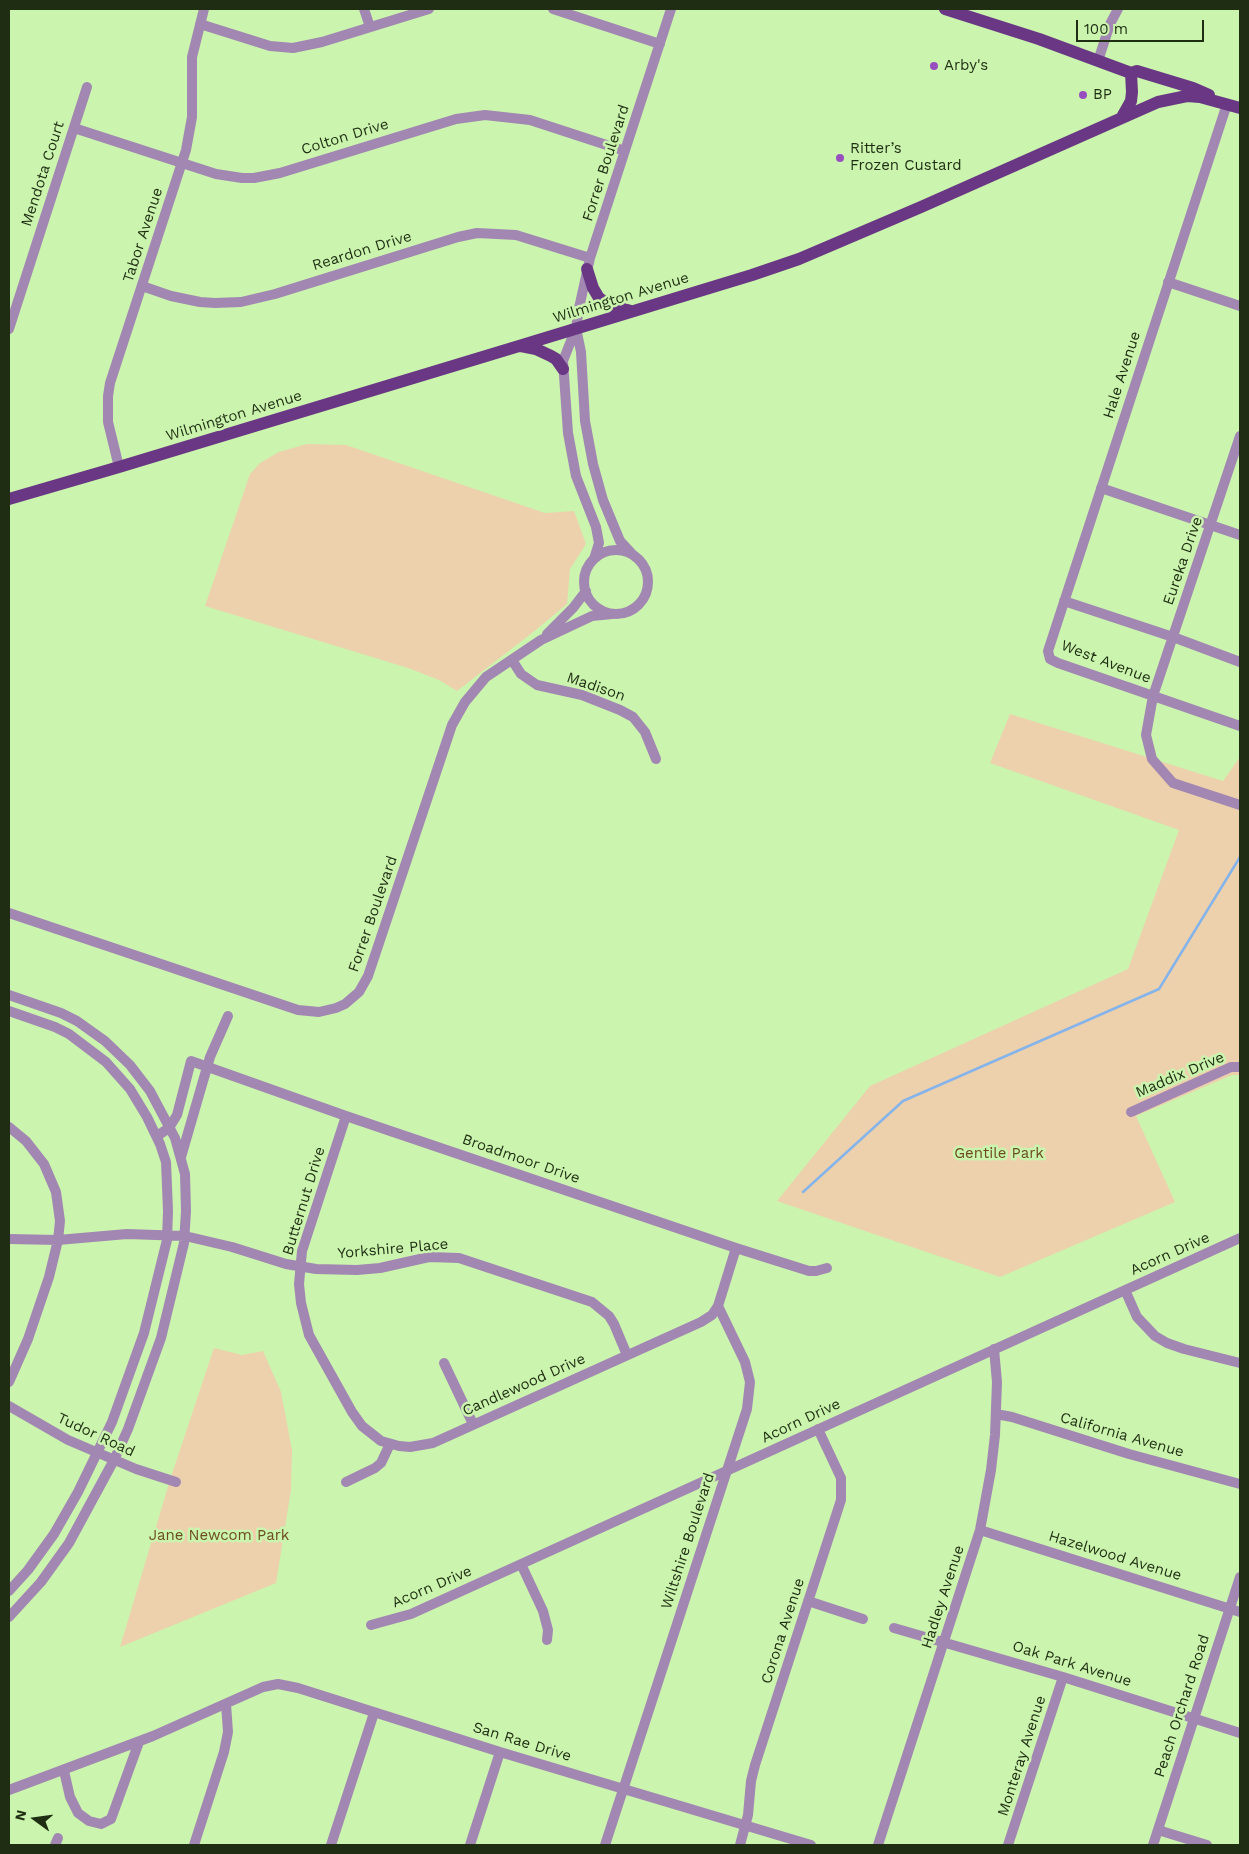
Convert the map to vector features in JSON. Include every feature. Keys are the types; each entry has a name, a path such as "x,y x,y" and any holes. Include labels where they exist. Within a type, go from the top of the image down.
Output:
{"main road":[{"path":"945,9 1039,39 1130,73 1137,71 1193,88 1240,108"},
{"path":"1122,117 1131,101 1130,73"},
{"name":"Wilmington Avenue","path":"9,499 519,346 799,259 1158,102 1173,98 1200,97 1228,104"},
{"path":"589,263 593,288 599,298 609,305 631,311"},
{"path":"519,346 536,349 551,356 556,359 563,369"}],"street":[{"name":"Tabor Avenue","path":"119,467 108,422 110,383 190,135 192,117 192,57 204,9"},
{"path":"364,9 370,27"},
{"path":"200,24 270,46 293,48 322,42 430,9"},
{"path":"553,9 660,44"},
{"name":"Forrer Boulevard","path":"541,640 574,608 586,591 584,580 599,543 596,527 576,476 568,434 563,361 576,328 589,263 671,9"},
{"path":"1098,61 1110,24 1118,9"},
{"name":"Mendota Court","path":"9,328 87,87"},
{"name":"Hale Avenue","path":"1049,656 1048,651 1100,488 1228,104"},
{"name":"Colton Drive","path":"74,128 182,164 230,177 248,178 269,176 456,119 485,115 530,120 625,151"},
{"name":"Reardon Drive","path":"142,286 171,296 200,302 240,302 275,294 476,233 516,235 589,263"},
{"path":"1168,282 1240,306"},
{"name":"Forrer Boulevard","path":"9,913 298,1010 319,1012 336,1008 359,992 368,976 452,725 475,688 499,667 541,640 592,616 620,614 630,611 639,604 647,591 648,580 645,569 640,561 620,541 603,500 593,464 585,421 581,352 576,328"},
{"name":"Eureka Drive","path":"1153,696 1240,436"},
{"path":"1100,488 1240,535"},
{"path":"594,559 603,553 614,550 632,554"},
{"path":"586,591 592,603 601,610 612,614"},
{"path":"1064,601 1240,662"},
{"name":"West Avenue","path":"1049,656 1058,662 1240,726"},
{"name":"Madison","path":"512,660 521,674 537,685 582,695 633,717 645,732 656,759"},
{"name":"West Avenue","path":"1153,696 1146,735 1152,759 1173,783 1240,805"},
{"path":"9,995 61,1013 77,1021 105,1041 142,1080 160,1109 181,1157 185,1174 186,1211 185,1236 161,1338 114,1460 64,1550 41,1582 9,1617"},
{"path":"9,1011 55,1027 69,1034 106,1062 130,1089 157,1136 166,1162 168,1211 167,1235 144,1333 127,1383 98,1453 54,1534 28,1570 9,1591"},
{"path":"181,1157 207,1068 228,1016"},
{"name":"Broadmoor Drive","path":"169,1128 177,1114 191,1061 346,1116 736,1248 809,1271 827,1268"},
{"name":"Maddix Drive","path":"1131,1112 1231,1067 1240,1067"},
{"name":"Butternut Drive","path":"346,1116 302,1251 299,1284 304,1320 317,1350 352,1412 370,1434 390,1444"},
{"path":"9,1127 36,1152 50,1177 60,1221 58,1240 41,1302 9,1382"},
{"path":"157,1136 169,1128"},
{"name":"Yorkshire Place","path":"9,1239 58,1240 127,1234 185,1236 232,1247 300,1267 357,1270 380,1268 428,1258 444,1257 471,1261 592,1302 609,1316 627,1354"},
{"name":"Acorn Drive","path":"371,1624 411,1614 1240,1238"},
{"path":"718,1306 736,1248"},
{"path":"1125,1290 1137,1317 1155,1336 1184,1349 1240,1363"},
{"name":"Candlewood Drive","path":"390,1444 410,1447 433,1443 701,1322 712,1315 718,1306"},
{"name":"Wiltshire Boulevard","path":"605,1845 747,1409 750,1382 745,1362 718,1306"},
{"name":"Hadley Avenue","path":"878,1845 980,1530 991,1470 996,1414 994,1349"},
{"path":"444,1363 473,1424"},
{"name":"Tudor Road","path":"9,1406 68,1440 136,1469 176,1482"},
{"name":"California Avenue","path":"996,1414 1129,1454 1240,1484"},
{"name":"Corona Avenue","path":"740,1845 746,1826 751,1781 755,1765 841,1500 842,1489 839,1471 818,1429"},
{"path":"346,1482 382,1463 390,1444"},
{"name":"Hazelwood Avenue","path":"980,1530 1240,1612"},
{"path":"521,1564 543,1610 547,1625 547,1640"},
{"name":"Peach Orchard Road","path":"1153,1845 1240,1577"},
{"path":"808,1601 863,1619"},
{"name":"Oak Park Avenue","path":"894,1628 1063,1677 1240,1733"},
{"name":"Monteray Avenue","path":"1008,1845 1063,1677"},
{"name":"San Rae Drive","path":"226,1704 262,1687 278,1684 298,1688 500,1752 810,1845"},
{"path":"9,1790 139,1742 226,1704 228,1732 224,1752 194,1845"},
{"path":"331,1845 374,1713"},
{"path":"64,1771 70,1797 78,1812 89,1821 101,1824 111,1819 139,1742"},
{"path":"470,1845 500,1752"},
{"path":"1158,1830 1207,1845"}],"green space":[{"path":"307,444 346,445 545,513 574,511 586,544 570,569 567,604 457,691 439,680 408,668 205,606 250,474 260,463 279,452"},
{"name":"Gentile Park","path":"1010,714 1223,781 1240,757 1240,1075 1232,1075 1136,1116 1175,1202 1000,1277 777,1201 870,1086 1128,969 1179,830 990,763"},
{"name":"Jane Newcom Park","path":"214,1348 242,1355 263,1351 281,1392 292,1450 291,1490 276,1583 120,1647 170,1480"}],"waterway":[{"path":"803,1192 903,1101 1159,989 1240,857"}],"place":[{"name":"Arby's","path":"934,66"},
{"name":"BP","path":"1083,95"},
{"name":"Ritter’s Frozen Custard","path":"840,158"}]}
